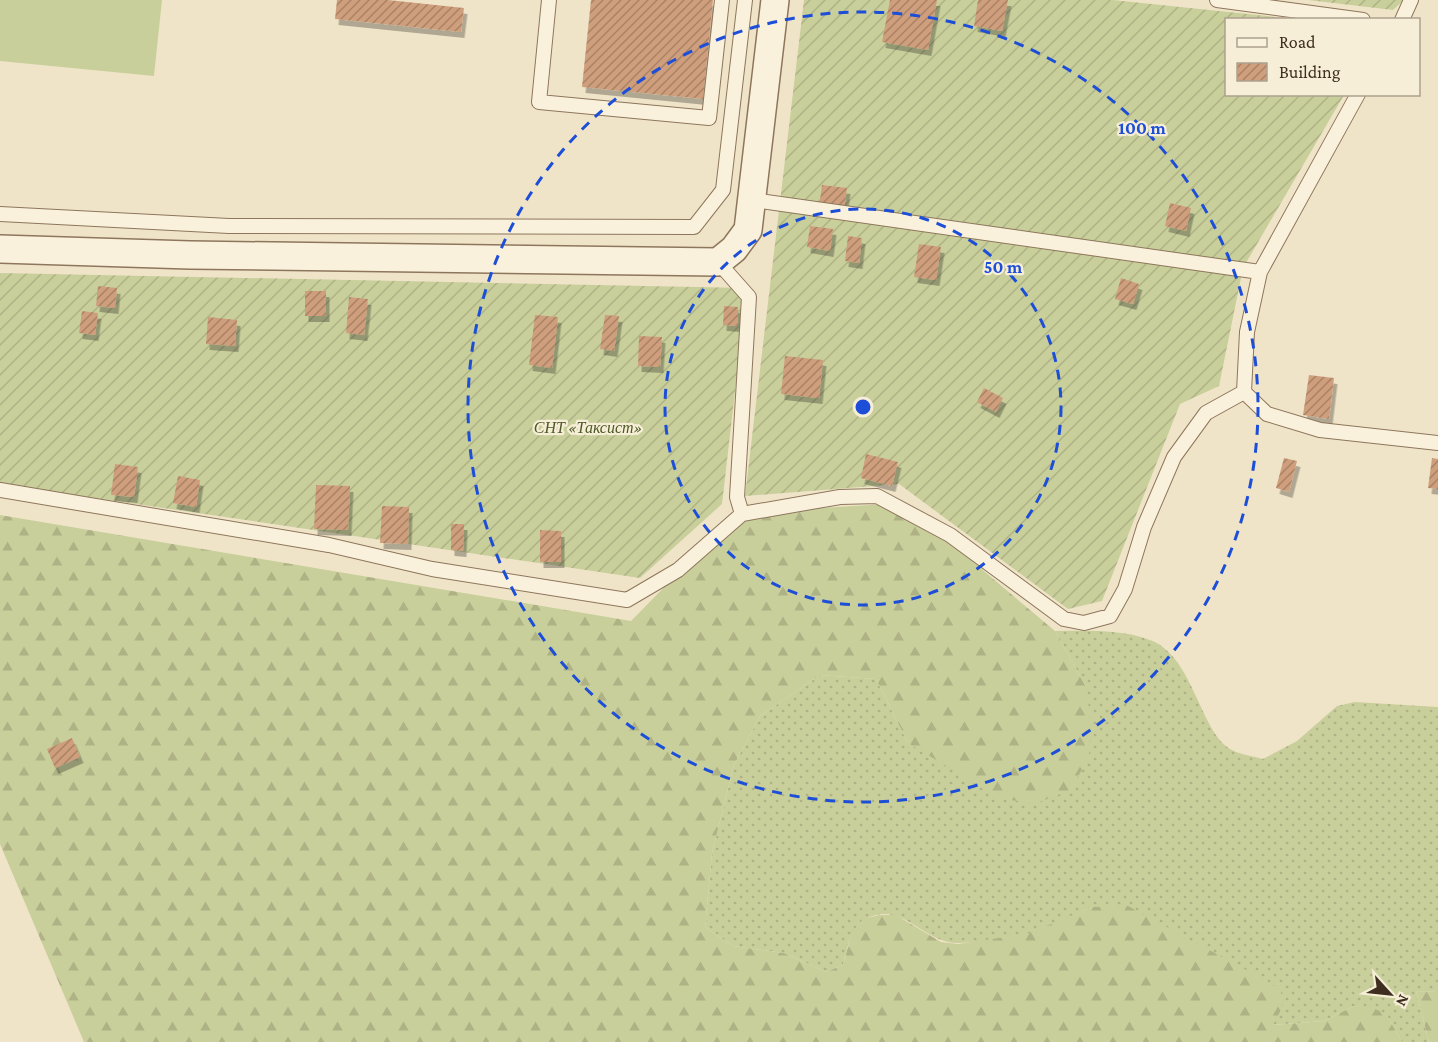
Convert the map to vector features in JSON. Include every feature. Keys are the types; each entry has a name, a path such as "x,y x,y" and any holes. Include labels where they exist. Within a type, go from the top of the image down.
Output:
{"street":[{"path":"0,249 190,255 718,262 734,249 748,230 775,0"}],"lane":[{"path":"549,0 539,102 709,118 722,0"},
{"path":"0,214 229,226 694,227 723,190 745,0"},
{"path":"1217,0 1348,18"},
{"path":"1403,18 1411,0"},
{"path":"1357,96 1260,272 1247,332 1244,392 1267,414 1320,430 1438,443"},
{"path":"753,200 1260,272"},
{"path":"718,262 749,297 737,497 742,514"},
{"path":"0,490 329,544 432,569 627,600 678,570 742,514 840,497 877,496 950,535 1064,619 1084,623 1110,616 1125,589 1144,527 1174,457 1206,413 1244,392"}],"green space":[{"path":"0,0 162,0 154,76 0,61"},
{"path":"804,0 1113,0 1285,18 1225,18 1225,96 1343,96 1243,268 1219,386 1180,404 1102,601 1068,609 899,484 745,496"},
{"path":"1308,0 1404,0 1393,10"},
{"name":"СНТ «Таксист»","path":"0,273 747,288 722,504 640,578 0,484"},
{"path":"903,503 1055,631 1085,685 1091,720 1089,756 1071,790 1037,803 1001,799 908,743 876,679 820,675 760,716 734,765 712,853 705,927 733,946 784,953 826,972 843,965 852,932 863,919 879,915 896,915 941,942 958,944 1027,934 1092,907 1128,906 1281,989 1282,1008 1273,1025 1324,1021 1354,1006 1371,1007 1386,1014 1402,1042 84,1042 0,844 0,515 631,621 737,513"},
{"path":"1055,631 1102,631 1125,634 1147,639 1163,647 1186,676 1211,727 1221,741 1236,752 1263,759 1297,741 1337,706 1355,702 1438,707 1438,992 1416,991 1429,1042 1402,1042 1386,1014 1354,1006 1324,1021 1272,1025 1092,907 1028,934 960,943 937,938 898,917 887,914 876,915 861,922 852,934 843,965 826,972 784,953 733,946 705,927 712,853 734,765 760,716 820,675 876,679 908,743 1085,685"},
{"path":"1416,991 1438,992 1438,1042 1429,1042"}],"building":[{"path":"337,0 388,0 464,8 461,32 335,19"},
{"path":"591,0 713,0 703,99 582,87"},
{"path":"890,0 937,0 928,50 882,42"},
{"path":"978,0 1008,0 1002,31 974,26"},
{"path":"822,185 847,188 844,210 819,208"},
{"path":"1170,203 1191,208 1186,231 1165,226"},
{"path":"810,226 833,229 830,251 807,247"},
{"path":"848,236 862,238 859,263 845,261"},
{"path":"919,244 941,247 936,280 914,277"},
{"path":"1121,278 1139,284 1133,304 1115,299"},
{"path":"98,286 117,288 115,308 96,306"},
{"path":"305,291 326,291 326,316 305,316"},
{"path":"349,297 368,299 364,335 346,333"},
{"path":"724,306 738,307 738,326 723,325"},
{"path":"82,311 98,313 95,335 79,333"},
{"path":"535,315 558,317 552,368 529,365"},
{"path":"605,315 619,316 614,351 600,349"},
{"path":"208,317 237,320 235,346 206,344"},
{"path":"639,336 662,337 660,367 638,366"},
{"path":"785,356 823,360 819,398 781,394"},
{"path":"1309,375 1334,378 1329,419 1303,415"},
{"path":"984,388 1003,398 996,412 977,402"},
{"path":"866,454 898,462 892,486 861,478"},
{"path":"1284,458 1297,461 1289,492 1276,488"},
{"path":"1432,458 1438,459 1438,489 1428,488"},
{"path":"115,464 138,467 134,497 111,495"},
{"path":"178,476 200,480 196,507 173,503"},
{"path":"316,485 350,486 348,530 314,529"},
{"path":"382,506 409,507 408,544 380,543"},
{"path":"451,524 464,524 463,551 451,550"},
{"path":"540,530 561,531 561,562 540,562"},
{"path":"72,738 80,757 55,768 47,749"}]}
